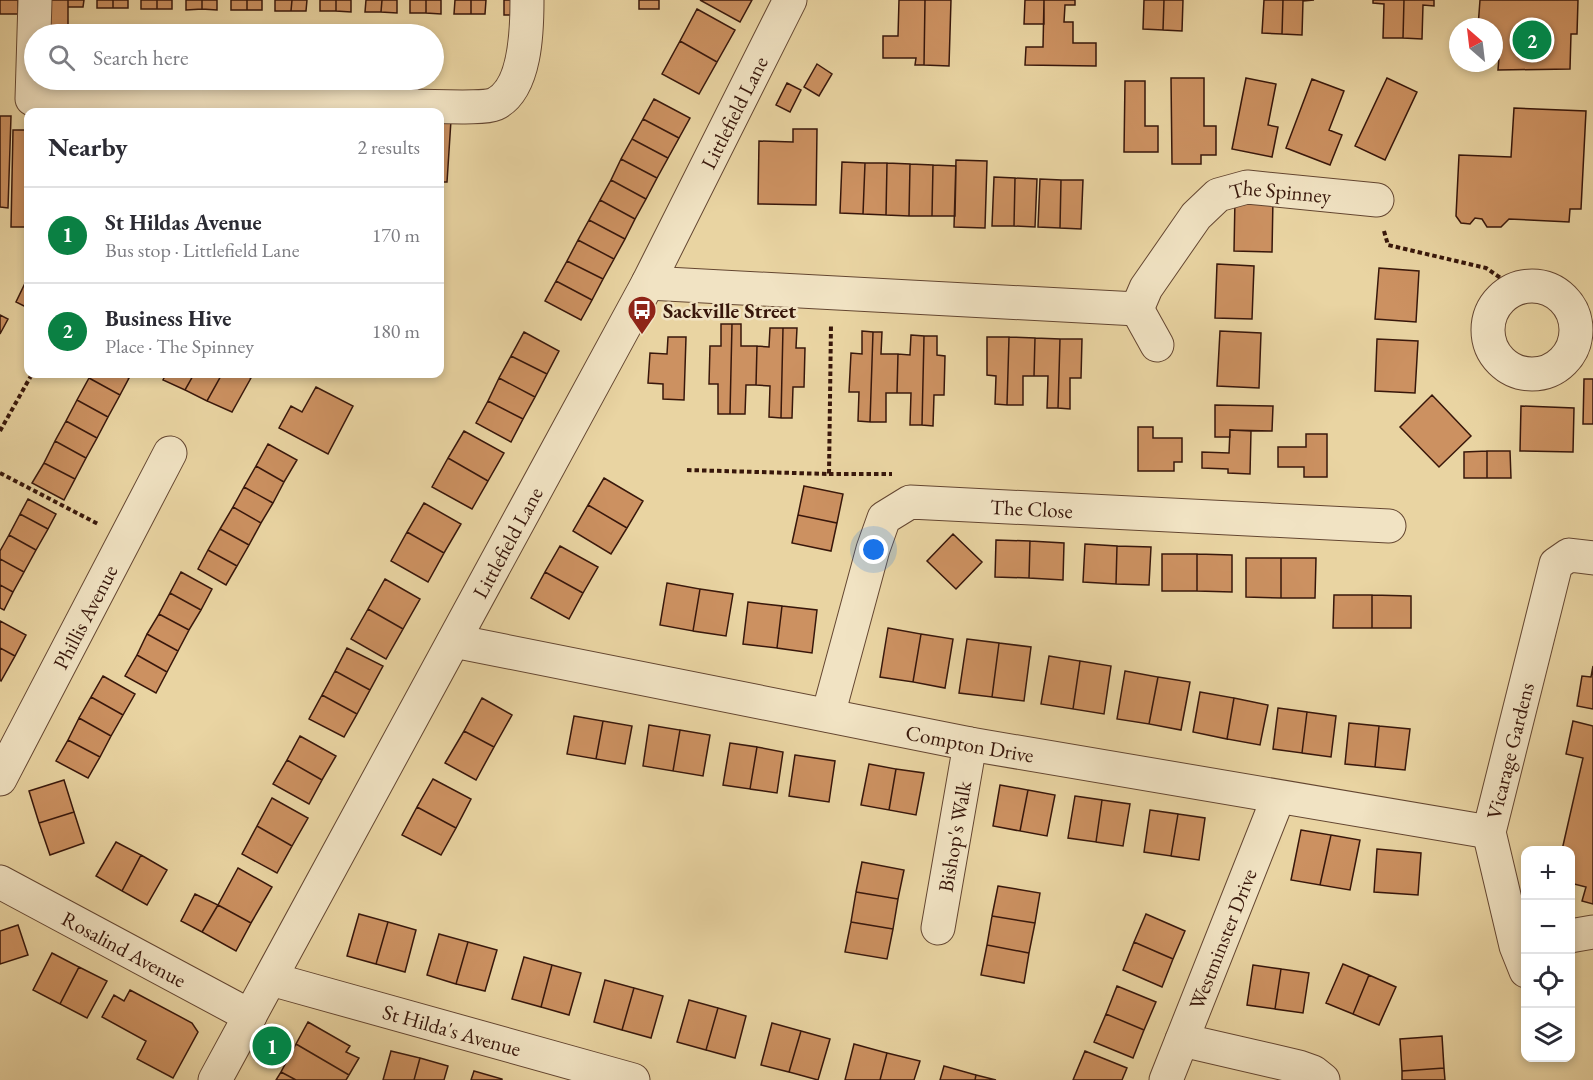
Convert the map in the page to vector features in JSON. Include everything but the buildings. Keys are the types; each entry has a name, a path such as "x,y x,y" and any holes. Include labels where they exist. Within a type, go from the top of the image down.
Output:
{"street":[{"path":"34,24 35,0"},
{"path":"32,90 32,99 462,107 494,104 510,93 522,60 528,0"},
{"name":"Littlefield Lane","path":"215,1080 648,283 790,0"},
{"name":"The Spinney","path":"1129,308 1146,288 1196,216 1218,195 1248,187 1377,200"},
{"path":"648,283 1129,308 1157,345"},
{"path":"1534,286 1557,293 1585,326 1576,338 1571,352 1561,364 1549,371 1534,375 1520,373 1507,366 1496,356 1490,342 1488,328 1495,307 1510,291 1534,286"},
{"name":"Phillis Avenue","path":"0,779 170,453"},
{"name":"The Close","path":"828,715 873,549 884,518 910,502 1389,526"},
{"name":"Vicarage Gardens","path":"1521,950 1489,832 1556,564 1569,555 1593,558"},
{"name":"Compton Drive","path":"454,641 970,744 1489,832"},
{"name":"Bishop's Walk","path":"938,928 970,744"},
{"name":"Westminster Drive","path":"1166,1080 1278,798"},
{"name":"Rosalind Avenue","path":"0,882 250,1016"},
{"path":"1575,935 1593,932"},
{"name":"St Hilda's Avenue","path":"271,979 633,1080"},
{"path":"1182,1040 1299,1066 1313,1072 1323,1080"}],"path":[{"path":"1377,200 1388,245 1486,268 1502,279 1510,291"},
{"path":"829,474 832,293"},
{"path":"0,431 30,378"},
{"path":"687,470 893,474"},
{"path":"0,473 126,538"}],"place":[{"name":"Business Hive","path":"1532,40"},
{"name":"Sackville Street","path":"642,336"},
{"name":"St Hildas Avenue","path":"272,1046"}]}
